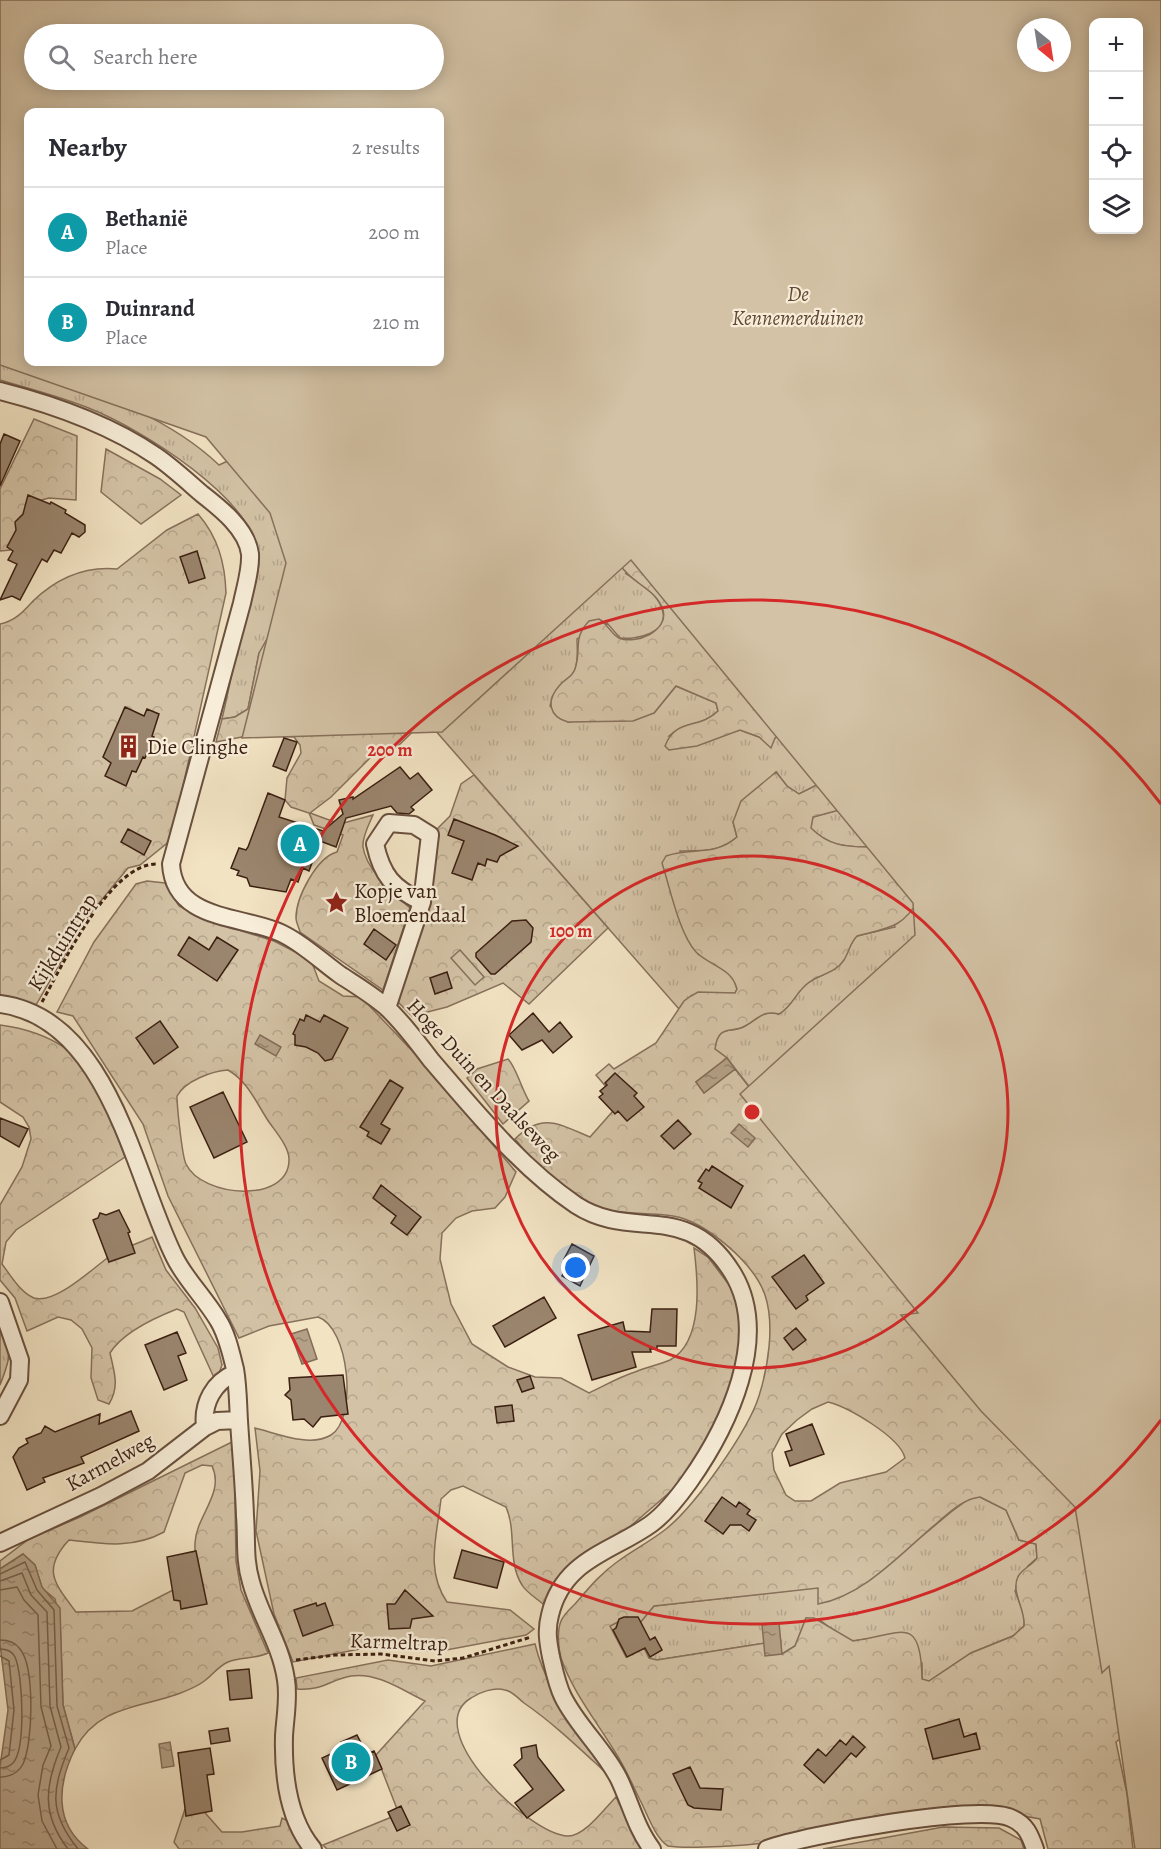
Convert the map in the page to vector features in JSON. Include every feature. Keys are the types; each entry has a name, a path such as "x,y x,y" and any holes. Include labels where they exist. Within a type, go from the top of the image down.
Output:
{"street":[{"path":"0,391 48,403 108,428 156,456 220,508 246,542 250,553 242,603 171,864"},
{"path":"387,1008 422,902 430,835 414,825 389,823 375,844 380,867 400,892 422,902"},
{"name":"Hoge Duin en Daalseweg","path":"171,864 174,883 182,898 201,909 282,934 387,1008 495,1132 561,1194 585,1210 606,1219 673,1226 706,1241 731,1271 741,1292 747,1317 743,1372 731,1407 711,1449 681,1494 651,1524 592,1557 568,1578 550,1613 547,1635 562,1695 606,1756 640,1830 652,1849"},
{"path":"0,1004 34,1013 65,1036 81,1054 122,1120 176,1260 220,1322 236,1373 246,1519 244,1549 251,1582 274,1635 283,1664 287,1699 284,1738 286,1773 294,1820 313,1849"},
{"path":"0,1302 20,1360 19,1380 0,1416"},
{"path":"205,1427 203,1412 210,1397 221,1379 236,1373"},
{"name":"Karmelweg","path":"0,1543 101,1496 148,1471 205,1427 218,1421 239,1420"},
{"path":"767,1849 812,1837 891,1822 982,1814 1009,1817 1019,1822 1029,1831 1035,1849"}],"path":[{"name":"Kijkduintrap","path":"40,1005 80,933 120,881 151,864 171,864"},
{"name":"Karmeltrap","path":"283,1664 335,1655 381,1654 444,1660 483,1653 526,1637 547,1635"}],"green space":[{"name":"De Kennemerduinen","path":"0,0 1161,0 1161,1849 1135,1849 1109,1666 1102,1673 1075,1507 981,1411 901,1315 918,1313 740,1094 915,935 913,903 631,560 442,732 242,738 286,563 270,513 206,437 0,365"},
{"path":"485,0 871,703 1023,1437 727,1058 715,1049 722,1032 745,1026 764,1014 779,1014 808,983 840,964 857,936 895,927 868,847 837,844 823,838 810,828 813,817 854,806 825,781 799,794 787,786 776,772 733,822 737,837 717,848 703,851 680,851 698,954 732,975 737,989 735,993 727,994 697,994 679,1009 427,721 259,653 248,709 235,717 222,719 259,566 253,536 239,513 193,469 138,433 80,405 0,380 0,358 116,401 170,428 219,465 431,366 444,366 444,108 27,108 0,8 24,65 24,90 444,90 444,27","holes":["625,573 818,691 775,738 759,737 740,730 725,734 669,736 680,728 706,719 718,711 716,703 676,686 654,713 568,722 550,706 558,688 576,668 577,639 607,623 620,638 643,636 657,629 661,624 663,617 660,603 646,588"]},
{"path":"34,419 77,436 76,500 49,498 34,502 10,550 0,551 0,489"},
{"path":"106,449 160,479 181,495 141,524 101,492"},
{"path":"198,514 211,532 219,551 226,593 171,840 140,865 128,868 85,920 36,1005 0,999 0,624 18,616 42,593 61,580 82,572 117,569 167,530"},
{"path":"625,553 783,733 775,738 771,748 759,737 740,730 697,746 669,750 665,746 675,731 711,717 718,711 716,703 676,686 654,713 633,721 568,722 553,712 552,697 561,684 574,672 579,639 589,621 599,619 619,638 634,640 656,630 664,618 660,603 650,591 625,572 621,566"},
{"path":"267,639 438,707 397,747 380,748 331,797 310,813 340,824 373,815 364,839 365,856 375,873 410,908 383,990 300,932 296,918 304,889 322,861 337,852 343,835 314,825 309,813 291,807 285,800 287,778 301,753 300,745 294,737 252,735 216,742 222,719 235,717 248,709 259,653"},
{"path":"776,772 787,786 799,794 825,781 854,806 813,817 811,828 817,834 837,844 868,847 919,899 901,921 857,936 840,965 808,983 779,1014 764,1014 745,1026 722,1032 715,1049 727,1058 696,1082 704,1093 735,1069 814,1170 1069,1379 1124,1736 1116,1742 1127,1794 1133,1849 1048,1849 1040,1819 1018,1815 752,1844 704,1847 668,1846 655,1831 622,1764 578,1694 561,1658 559,1629 565,1614 605,1572 678,1518 719,1467 744,1428 759,1396 765,1372 770,1319 765,1295 759,1283 739,1257 713,1235 699,1226 673,1216 616,1212 586,1203 574,1197 552,1179 515,1139 534,1125 542,1123 560,1125 590,1137 620,1103 596,1075 609,1064 614,1069 656,1043 684,1001 691,996 698,992 735,993 737,989 730,976 702,957 690,944 680,922 662,863 666,856 720,847 737,837 733,822 741,801","holes":["828,1402 860,1416 884,1432 894,1441 905,1458 886,1472 840,1483 811,1501 795,1501 786,1495 774,1470 772,1453 782,1434 797,1420 812,1409","980,1497 1006,1510 1019,1540 1036,1544 1037,1558 1019,1575 1016,1581 1024,1626 1013,1636 971,1653 929,1681 922,1679 918,1644 912,1636 905,1633 853,1641 814,1618 806,1618 795,1646 782,1654 765,1643 657,1660 649,1658 644,1648 626,1657 610,1626 627,1617 634,1630 654,1606 818,1588 818,1604 835,1599 851,1592 882,1571 957,1507 968,1500"]},
{"path":"474,775 608,928 529,1004 503,983 447,1007 412,1016 396,1000 429,906 434,832 450,816 461,784"},
{"path":"147,881 165,883 179,906 203,919 274,941 311,960 319,981 343,996 361,997 420,1059 516,1172 505,1197 495,1208 472,1211 456,1218 442,1233 440,1259 451,1304 472,1344 508,1367 535,1377 561,1378 589,1393 623,1376 670,1360 681,1351 694,1325 697,1276 694,1248 708,1257 742,1302 741,1374 685,1479 625,1531 566,1572 543,1604 526,1590 517,1576 511,1526 506,1507 463,1486 451,1490 441,1499 434,1565 440,1590 447,1602 510,1610 534,1629 526,1635 441,1651 365,1648 293,1662 274,1614 256,1531 260,1471 255,1428 303,1440 323,1439 331,1435 339,1425 345,1411 347,1393 343,1354 329,1324 318,1317 269,1326 239,1338 168,1196 143,1124 73,1016 57,1012 94,942 136,884","holes":["228,1070 235,1074 250,1092 284,1144 288,1154 286,1174 276,1184 261,1189 244,1191 209,1184 195,1175 184,1159 177,1096 192,1081 214,1072"]},
{"path":"460,950 484,977 475,985 451,958"},
{"path":"0,1025 42,1036 58,1043 74,1057 92,1083 125,1157 16,1230 6,1242 2,1264 24,1292 34,1298 43,1299 63,1291 115,1253 152,1237 166,1270 195,1308 218,1348 222,1365 216,1382 184,1312 177,1309 131,1332 110,1353 115,1385 109,1404 98,1400 91,1378 92,1348 82,1329 71,1320 58,1317 27,1331 15,1298 0,1280 0,1205 22,1167 31,1139 29,1127 23,1117 0,1102"},
{"path":"508,1059 529,1101 503,1124 467,1078 477,1069"},
{"path":"0,1324 7,1341 9,1354 0,1385"},
{"path":"234,1441 236,1561 241,1590 268,1653 228,1662 191,1689 107,1716 84,1735 75,1749 63,1705 60,1621 55,1599 42,1588 35,1565 23,1554 0,1569 0,1561 29,1539 80,1517","holes":["202,1465 212,1466 215,1486 200,1523 195,1543 200,1586 175,1589 132,1611 76,1612 57,1585 53,1569 55,1560 69,1540 118,1544 141,1541 164,1532 185,1473"]},
{"path":"980,1497 1006,1510 1019,1540 1036,1544 1037,1558 1028,1566 1015,1591 1025,1617 1024,1626 1013,1636 971,1653 929,1681 922,1680 922,1663 866,1639 853,1641 844,1638 821,1621 806,1618 795,1646 782,1654 765,1643 657,1660 626,1657 610,1626 627,1617 634,1630 654,1606 867,1582 951,1512 970,1498"},
{"path":"535,1644 556,1695 604,1771 513,1693 501,1689 487,1691 471,1698 458,1713 459,1733 469,1756 486,1779 507,1801 530,1819 551,1831 568,1836 581,1831 594,1821 616,1797 636,1837 645,1849 327,1849 323,1845 399,1814 376,1755 425,1701 380,1679 361,1675 306,1689 297,1689 296,1678 388,1660 431,1666"},
{"path":"199,1806 222,1832 242,1832 280,1826 282,1818 290,1822 304,1849 179,1849 174,1842 185,1809"},
{"path":"943,1827 999,1828 1021,1840 1024,1849 823,1849"}],"water":[{"path":"260,1035 281,1047 276,1056 255,1044"},
{"path":"727,1058 735,1069 704,1093 696,1082"},
{"path":"739,1124 755,1138 748,1147 731,1133"},
{"path":"307,1329 317,1359 302,1364 291,1334"},
{"path":"23,1554 35,1565 42,1587 60,1608 63,1705 75,1749 65,1775 62,1802 69,1827 88,1849 0,1849 0,1767 8,1710 0,1644 0,1569"},
{"path":"779,1623 782,1654 765,1656 762,1625"},
{"path":"170,1742 174,1766 162,1768 159,1744"}],"building":[{"path":"4,434 20,441 0,486 0,444"},
{"path":"28,495 50,504 51,502 66,510 65,513 85,525 85,532 79,537 72,533 61,553 54,550 47,562 42,559 20,600 12,596 0,600 17,564 8,560 13,551 7,547 16,530 15,522 23,514"},
{"path":"197,551 205,578 189,583 180,557"},
{"name":"Die Clinghe","path":"125,707 144,716 147,709 159,714 152,736 154,737 145,758 143,757 136,772 132,771 126,786 105,776 111,763 103,757"},
{"path":"284,738 297,742 286,771 273,766"},
{"path":"400,767 410,779 418,773 432,790 411,807 414,810 409,814 397,813 391,806 346,818 336,847 320,841 309,871 303,868 298,882 291,879 286,892 250,886 247,878 237,875 239,871 231,868 239,848 246,850 248,847 268,793 285,800 279,817 323,831 343,814 339,800 353,797 353,799"},
{"path":"454,819 518,846 500,856 497,862 487,859 485,866 478,863 472,880 452,873 464,841 448,835"},
{"path":"128,829 151,841 144,855 121,842"},
{"path":"526,920 533,928 531,942 495,974 491,974 476,957 476,953 512,921"},
{"path":"374,929 396,945 386,960 364,944"},
{"path":"189,937 209,950 217,937 238,950 217,981 178,955"},
{"path":"447,972 452,988 435,994 430,978"},
{"path":"533,1013 549,1032 560,1022 572,1037 553,1053 542,1040 522,1050 509,1035"},
{"path":"306,1015 320,1022 324,1015 348,1028 332,1059 325,1061 318,1053 295,1045 293,1034 300,1019 304,1021"},
{"path":"160,1021 178,1047 154,1064 136,1038"},
{"path":"615,1073 637,1093 634,1096 644,1107 627,1121 618,1111 615,1114 599,1097 603,1094 600,1091 607,1085 605,1083"},
{"path":"390,1080 403,1088 381,1124 390,1129 381,1144 367,1136 369,1132 360,1127"},
{"path":"223,1092 247,1142 214,1158 190,1107"},
{"path":"0,1118 28,1129 19,1147 0,1136"},
{"path":"678,1120 691,1134 674,1149 661,1136"},
{"path":"712,1166 743,1186 731,1208 699,1188 702,1183 698,1181 706,1169 709,1171"},
{"path":"381,1185 421,1217 407,1235 391,1223 396,1216 373,1198"},
{"path":"119,1210 130,1232 128,1233 135,1253 109,1262 93,1220 98,1218 100,1213 106,1215"},
{"path":"572,1244 594,1256 580,1286 562,1276 568,1262 564,1259"},
{"path":"804,1255 824,1283 806,1296 808,1300 796,1309 772,1277"},
{"path":"544,1297 556,1318 505,1347 493,1326"},
{"path":"652,1309 677,1309 676,1346 657,1346 657,1349 650,1349 651,1352 632,1352 636,1367 592,1380 578,1335 623,1322 625,1331 650,1332"},
{"path":"796,1328 806,1340 793,1350 784,1338"},
{"path":"177,1332 186,1353 178,1356 187,1380 164,1390 145,1345"},
{"path":"343,1375 348,1414 321,1417 313,1427 304,1419 293,1420 291,1400 285,1395 290,1390 289,1378"},
{"path":"530,1376 534,1388 522,1392 517,1380"},
{"path":"512,1405 514,1421 497,1423 495,1407"},
{"path":"131,1411 139,1431 81,1457 84,1463 43,1478 45,1482 27,1490 13,1457 19,1448 28,1443 26,1439 41,1433 45,1426 55,1432 100,1414 99,1424"},
{"path":"812,1424 824,1454 790,1466 785,1452 792,1450 786,1434"},
{"path":"722,1497 736,1507 739,1502 750,1510 747,1514 756,1520 749,1531 741,1525 730,1525 723,1534 705,1521"},
{"path":"462,1550 504,1562 497,1588 454,1578"},
{"path":"196,1551 207,1604 181,1609 180,1601 174,1600 167,1557"},
{"path":"405,1590 433,1616 412,1619 410,1628 389,1629 387,1604 395,1604"},
{"path":"316,1603 317,1606 325,1603 333,1625 303,1636 294,1610"},
{"path":"638,1617 650,1640 655,1637 662,1650 650,1657 645,1648 627,1657 613,1630 619,1619"},
{"path":"249,1669 252,1698 230,1700 227,1671"},
{"path":"959,1719 964,1737 976,1733 980,1749 933,1759 925,1729"},
{"path":"228,1728 230,1741 211,1744 209,1731"},
{"path":"357,1735 367,1754 374,1751 382,1769 337,1790 322,1758 344,1748 341,1742"},
{"path":"853,1736 865,1747 856,1757 851,1753 824,1783 804,1765 818,1749 826,1756 840,1740 846,1745"},
{"path":"536,1745 538,1757 564,1790 527,1818 515,1803 533,1789 514,1765 522,1758 521,1748"},
{"path":"210,1748 214,1774 207,1775 212,1811 186,1816 178,1753"},
{"path":"690,1767 700,1788 723,1789 721,1810 694,1808 688,1805 673,1774"},
{"path":"401,1806 410,1825 397,1831 388,1812"}],"place":[{"name":"Die Clinghe","path":"129,747"},
{"name":"Bethanië","path":"300,844"},
{"name":"Kopje van Bloemendaal","path":"336,903"},
{"name":"Duinrand","path":"351,1762"}]}
